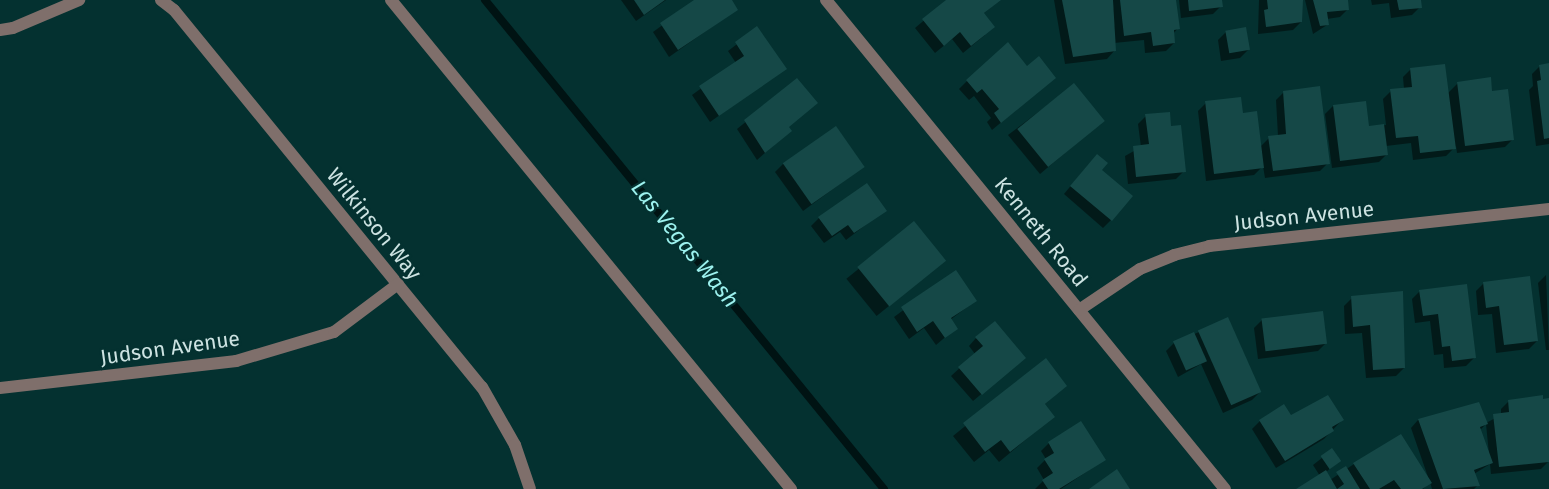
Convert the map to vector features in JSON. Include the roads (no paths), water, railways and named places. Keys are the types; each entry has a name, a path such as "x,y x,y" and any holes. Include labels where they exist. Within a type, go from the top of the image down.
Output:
{"street":[{"path":"0,30 14,28 79,0"},
{"name":"Wilkinson Way","path":"161,0 174,10 482,387 515,445 530,489"},
{"path":"391,0 791,489"},
{"name":"Kenneth Road","path":"826,0 1225,489"},
{"name":"Judson Avenue","path":"1079,309 1140,269 1174,255 1209,246 1549,209"},
{"name":"Judson Avenue","path":"0,388 236,361 334,332 398,284"}],"waterway":[{"name":"Las Vegas Wash","path":"485,0 884,489"}]}
